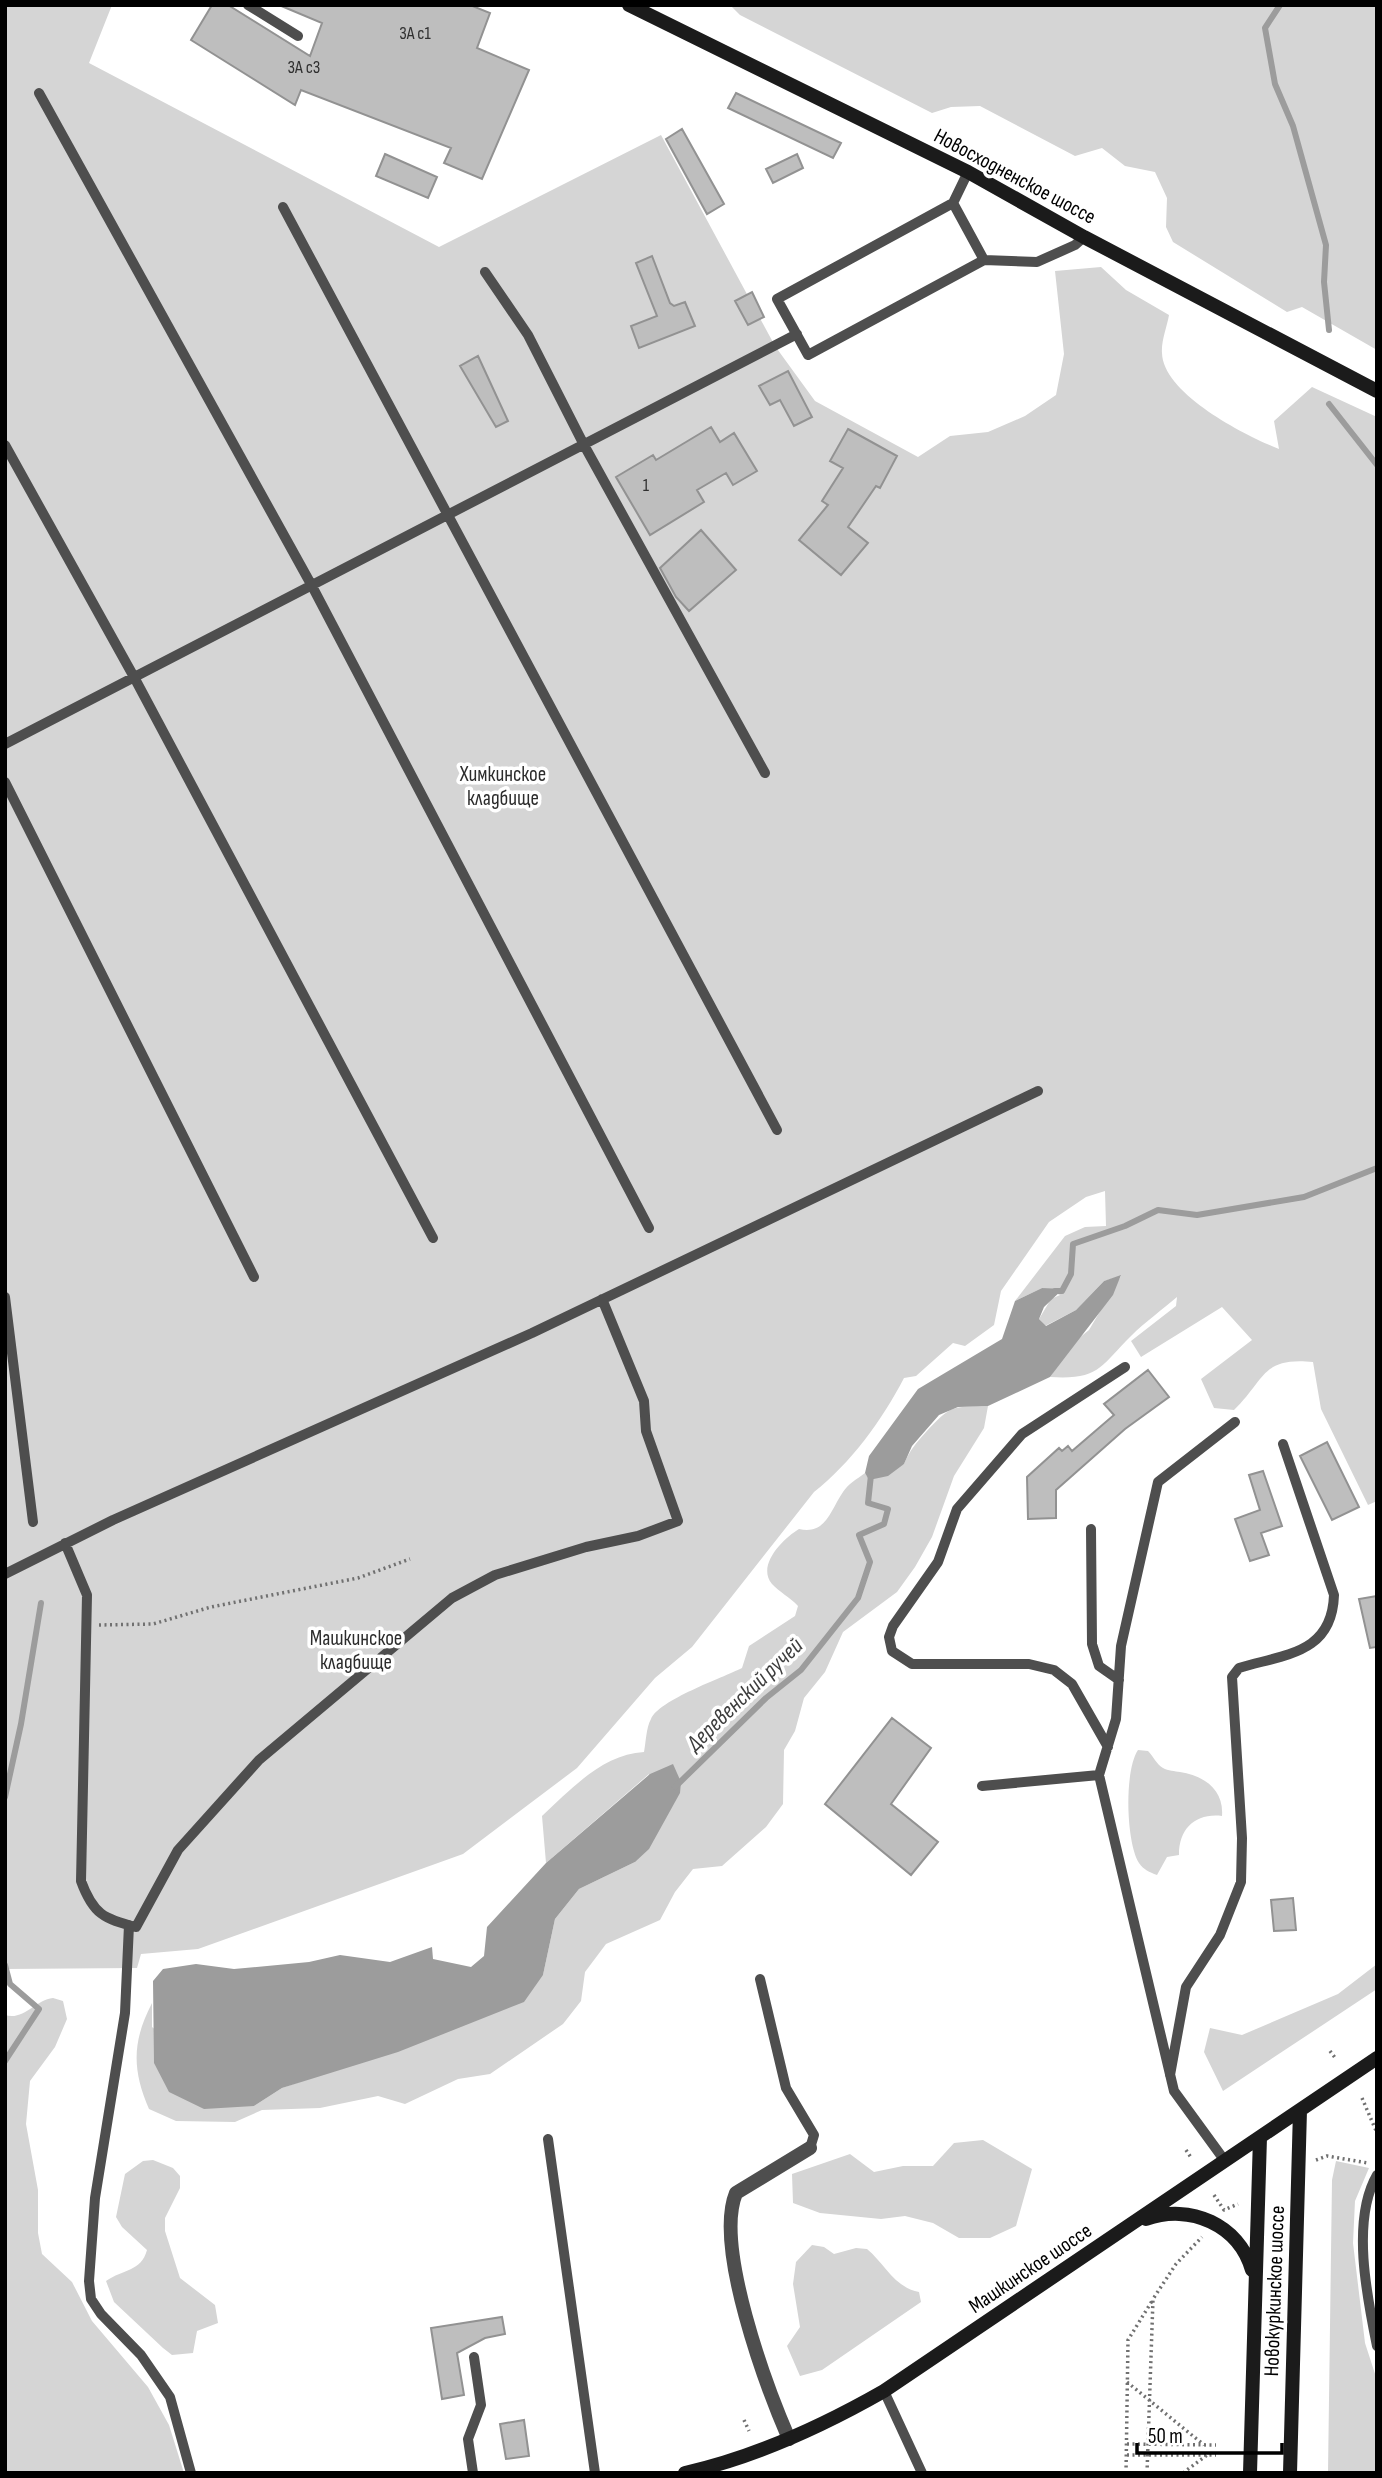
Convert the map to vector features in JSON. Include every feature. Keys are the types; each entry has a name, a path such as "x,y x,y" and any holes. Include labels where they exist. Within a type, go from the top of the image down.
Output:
{"main road":[{"name":"Новосходненское шоссе","path":"629,5 649,9 968,172 1084,237 1377,391"},
{"name":"Машкинское шоссе","path":"685,2473 711,2470 789,2439 834,2419 884,2391 1377,2058"},
{"name":"Новокуркинское шоссе","path":"1290,2473 1300,2110"},
{"name":"Новокуркинское шоссе","path":"1251,2473 1260,2137"},
{"name":"Новокуркинское шоссе","path":"1135,2222 1156,2215 1187,2215 1214,2222 1242,2246 1248,2257 1255,2285"}],"street":[{"path":"789,2439 752,2347 730,2219 736,2193 810,2148"}],"lane":[{"path":"248,5 299,36"},
{"path":"39,93 312,586 649,1228"},
{"path":"968,172 953,203 777,299 808,355 984,260 1037,262 1075,245 1084,237"},
{"path":"953,203 984,260"},
{"path":"284,207 777,1130"},
{"path":"485,272 528,335 584,445 765,773"},
{"path":"5,744 797,334"},
{"path":"5,445 134,677 433,1238"},
{"path":"5,782 254,1277"},
{"path":"5,1574 65,1543 602,1299 1038,1091"},
{"path":"5,1297 33,1522"},
{"path":"65,1543 87,1595 81,1881 86,1896 105,1920 136,1927 178,1850 259,1760 452,1598 495,1575 586,1547 638,1536 678,1521 646,1430 645,1402 602,1299"},
{"path":"1108,1747 1072,1684 1054,1670 1029,1664 912,1664 892,1651 889,1637 893,1626 938,1562 957,1510 1022,1434 1125,1367"},
{"path":"1225,2161 1174,2091 1099,1775 1116,1719 1121,1646 1158,1482 1235,1422"},
{"path":"1170,2075 1186,1987 1220,1935 1241,1882 1242,1838 1232,1677 1239,1668 1312,1646 1324,1633 1333,1613 1334,1595 1283,1444"},
{"path":"1091,1530 1092,1644 1099,1666 1119,1680"},
{"path":"982,1786 1099,1775"},
{"path":"129,1925 125,2013 95,2198 89,2281 91,2299 101,2314 141,2355 170,2397 191,2473"},
{"path":"760,1979 786,2088 814,2136 810,2148"},
{"path":"548,2139 595,2473"},
{"path":"1377,2175 1363,2212 1365,2259 1377,2346"},
{"path":"473,2473 468,2439 481,2405 474,2357"},
{"path":"884,2391 922,2473"}],"path":[{"path":"86,1625 153,1624 211,1608 358,1577 410,1559"},
{"path":"1330,2051 1336,2059"},
{"path":"1362,2098 1377,2133"},
{"path":"1186,2150 1192,2159"},
{"path":"1316,2160 1327,2156 1371,2164"},
{"path":"1214,2195 1224,2210 1238,2204"},
{"path":"1126,2473 1128,2340 1176,2264 1196,2243"},
{"path":"1147,2473 1153,2299"},
{"path":"1127,2382 1204,2445"},
{"path":"744,2420 749,2431"},
{"path":"1126,2444 1216,2445"},
{"path":"1126,2455 1216,2455"},
{"path":"1183,2473 1207,2455"}],"green space":[{"name":"Химкинское кладбище","path":"5,5 112,5 89,63 439,247 661,135 775,346 815,401 918,457 950,436 988,432 1025,416 1056,395 1064,354 1055,271 1101,267 1126,290 1169,315 1162,353 1166,368 1176,383 1191,398 1228,424 1265,443 1279,449 1274,421 1312,387 1377,417 1377,1501 1368,1505 1321,1409 1313,1362 1296,1361 1274,1367 1266,1372 1234,1410 1214,1408 1201,1379 1252,1340 1222,1307 1141,1357 1131,1341 1176,1306 1177,1297 1136,1331 1097,1369 1079,1376 1050,1377 1073,1343 1089,1330 1121,1276 1104,1281 1076,1310 1045,1326 1039,1319 1051,1299 1060,1295 1042,1288 1015,1301 1065,1236 1085,1227 1106,1226 1105,1191 1086,1197 1049,1222 1001,1291 994,1325 965,1346 953,1343 916,1376 904,1378 865,1440 841,1468 814,1492 692,1647 655,1678 577,1768 463,1854 198,1949 141,1954 137,1968 5,1969"},
{"path":"730,5 1377,5 1377,350 1302,307 1287,312 1173,242 1166,227 1167,198 1155,172 1125,166 1102,148 1075,156 980,106 951,107 932,113 740,15"},
{"path":"988,1406 984,1428 954,1476 932,1537 915,1567 897,1592 843,1632 825,1672 804,1698 795,1731 784,1750 783,1804 766,1827 722,1866 693,1869 675,1892 660,1920 606,1944 585,1972 581,2001 563,2024 490,2074 458,2079 405,2104 378,2096 320,2108 262,2110 235,2122 176,2121 149,2109 139,2081 137,2056 141,2030 152,2003 152,2027 254,2106 282,2088 323,2074 543,1975 555,1919 579,1889 635,1862 649,1774 546,1863 542,1816 576,1784 601,1766 629,1754 644,1752 648,1727 656,1712 678,1697 742,1668 749,1646 795,1616 798,1606 772,1584 767,1569 774,1553 786,1539 799,1529 808,1530 821,1525 845,1489 865,1473 869,1479 904,1464 919,1440 947,1412 959,1408"},
{"path":"1138,1750 1148,1751 1165,1769 1189,1774 1205,1781 1216,1792 1222,1807 1222,1816 1204,1817 1191,1824 1182,1837 1179,1855 1167,1857 1157,1875 1139,1863 1131,1839 1128,1806 1130,1774"},
{"path":"1377,1964 1377,1989 1223,2091 1204,2052 1210,2028 1242,2035 1338,1994"},
{"path":"53,1998 63,2001 67,2019 55,2047 30,2081 26,2124 38,2190 38,2233 42,2254 72,2282 92,2321 148,2387 169,2425 184,2473 5,2473 5,2015 24,2013"},
{"path":"983,2140 1032,2169 1016,2226 990,2238 959,2238 933,2223 905,2216 881,2219 820,2213 793,2203 792,2174 850,2154 874,2172 903,2166 933,2166 954,2143"},
{"path":"153,2160 173,2168 180,2176 180,2188 165,2218 165,2231 180,2278 215,2305 218,2323 197,2331 193,2353 172,2355 163,2348 114,2302 106,2281 136,2266 147,2250 122,2227 116,2217 125,2174 143,2161"},
{"path":"1336,2161 1369,2168 1355,2201 1353,2243 1365,2343 1377,2380 1377,2473 1328,2473 1332,2180"},
{"path":"812,2245 824,2247 834,2254 856,2248 867,2249 903,2286 919,2292 921,2302 822,2370 800,2376 787,2346 800,2327 793,2284 796,2262"}],"shaded area":[{"path":"1121,1275 1113,1295 1050,1377 988,1406 958,1407 939,1415 912,1446 904,1464 888,1476 869,1480 865,1473 869,1456 918,1389 1002,1339 1015,1301 1042,1288 1063,1289 1044,1307 1039,1319 1046,1326 1076,1310 1104,1281"},
{"path":"673,1764 681,1782 680,1793 649,1849 635,1862 579,1889 555,1919 543,1975 524,2002 398,2052 282,2088 254,2106 204,2109 169,2092 154,2063 153,1981 163,1969 196,1964 234,1969 309,1962 340,1955 390,1962 432,1947 433,1959 471,1967 484,1956 487,1927 546,1863 650,1774"}],"building":[{"path":"212,5 228,5 310,56 322,23 279,5 470,5 490,13 477,48 529,70 482,179 444,163 451,148 301,90 295,105 191,40"},
{"path":"736,93 841,143 833,158 728,108"},
{"path":"682,129 724,204 707,214 666,139"},
{"path":"385,154 437,177 428,198 376,176"},
{"path":"797,154 803,168 773,183 766,169"},
{"path":"652,256 670,303 674,306 685,302 695,326 639,348 631,326 657,316 636,263"},
{"path":"752,292 764,317 748,325 735,301"},
{"path":"478,356 508,421 496,427 460,366"},
{"path":"788,371 812,417 794,426 780,400 770,405 759,386"},
{"path":"711,427 720,442 734,433 757,471 733,485 726,473 697,490 704,502 650,535 616,477 653,455 656,460"},
{"path":"848,429 897,456 880,488 876,486 848,527 868,543 841,575 799,540 828,505 822,501 843,468 830,461"},
{"path":"701,530 736,570 689,611 676,597 660,568"},
{"path":"1148,1370 1169,1397 1125,1429 1056,1490 1056,1518 1028,1519 1027,1477 1059,1448 1062,1451 1068,1446 1072,1451 1114,1415 1104,1404"},
{"path":"1327,1442 1359,1507 1332,1520 1300,1456"},
{"path":"1263,1471 1282,1526 1261,1533 1269,1555 1250,1561 1235,1519 1260,1510 1249,1475"},
{"path":"1377,1596 1377,1647 1370,1648 1359,1599"},
{"path":"892,1718 931,1748 891,1804 938,1842 911,1875 825,1804"},
{"path":"1293,1898 1296,1930 1274,1931 1271,1900"},
{"path":"502,2317 505,2334 485,2338 457,2353 464,2395 442,2399 431,2328"},
{"path":"524,2420 529,2456 506,2459 500,2424"}],"waterway":[{"path":"1280,5 1265,28 1275,84 1293,126 1326,245 1324,282 1329,330"},
{"path":"1329,404 1377,465"},
{"name":"Деревенский ручей","path":"1055,1291 1062,1291 1071,1274 1073,1244 1125,1226 1158,1210 1197,1215 1304,1197 1377,1168"},
{"name":"Деревенский ручей","path":"675,1787 766,1698 801,1670 858,1598 870,1562 859,1535 884,1524 888,1509 868,1503 871,1475"},
{"path":"5,1797 21,1724 41,1603"},
{"name":"Деревенский ручей","path":"5,1965 10,1984 39,2009 5,2061"}],"park label":[{"name":"Машкинское кладбище","path":"356,1650"}]}
